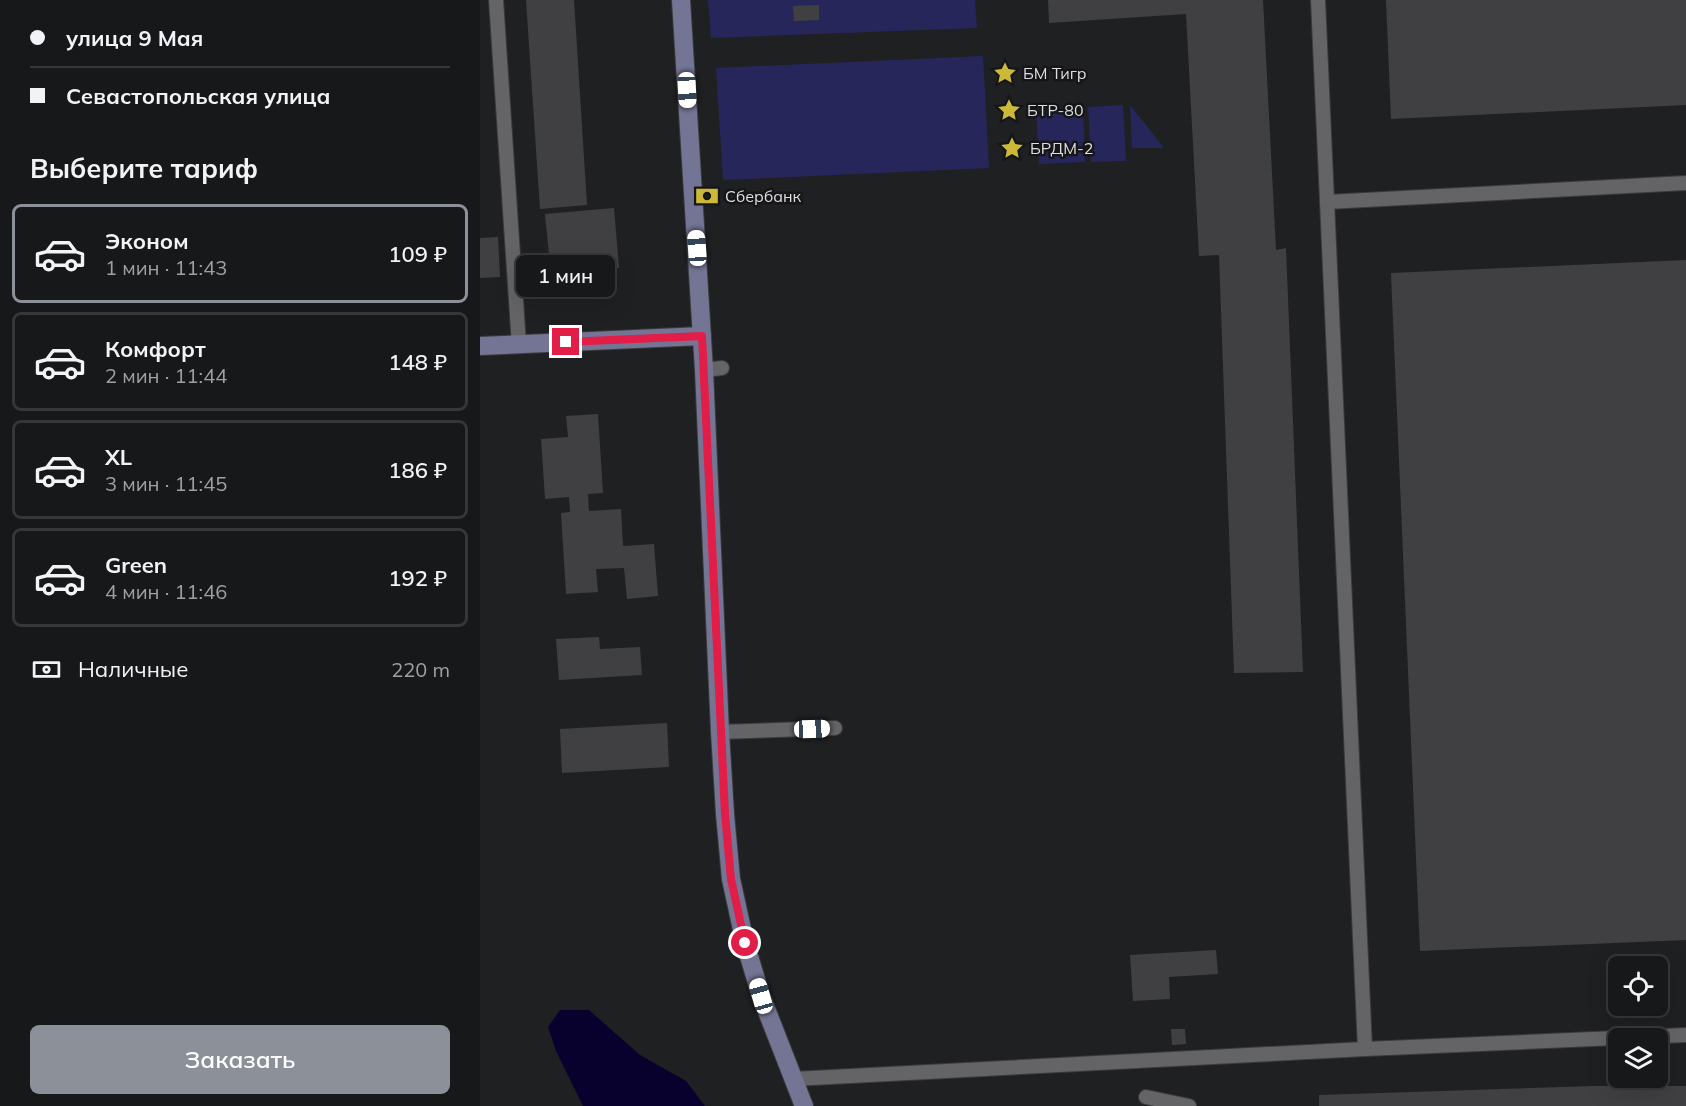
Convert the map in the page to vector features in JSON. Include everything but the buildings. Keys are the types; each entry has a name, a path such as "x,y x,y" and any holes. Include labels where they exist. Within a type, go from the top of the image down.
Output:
{"main road":[{"path":"681,0 702,336 713,369 720,732 725,814 734,889 745,943 761,996 804,1106"},
{"path":"480,346 702,336"}],"lane":[{"path":"496,0 519,345"},
{"path":"1318,0 1365,1049"},
{"path":"1327,202 1686,183"},
{"path":"720,732 835,728"},
{"path":"793,1079 1365,1049 1686,1035"},
{"path":"1146,1097 1189,1106"}],"shaded area":[{"path":"708,0 975,0 977,28 711,38"},
{"path":"983,56 989,168 723,180 716,68"},
{"path":"1123,105 1126,161 1091,162 1088,107"},
{"path":"1130,105 1164,148 1132,148"},
{"path":"1083,107 1085,162 1039,164 1036,108"},
{"path":"560,1010 589,1010 640,1055 686,1081 705,1106 583,1106 556,1051 548,1027"}],"place":[{"name":"БМ Тигр","path":"1005,73"},
{"name":"БТР-80","path":"1009,110"},
{"name":"БРДМ-2","path":"1012,148"},
{"name":"Сбербанк","path":"707,196"}],"route":[{"path":"566,342 702,336 725,814 731,879 745,943"}]}
